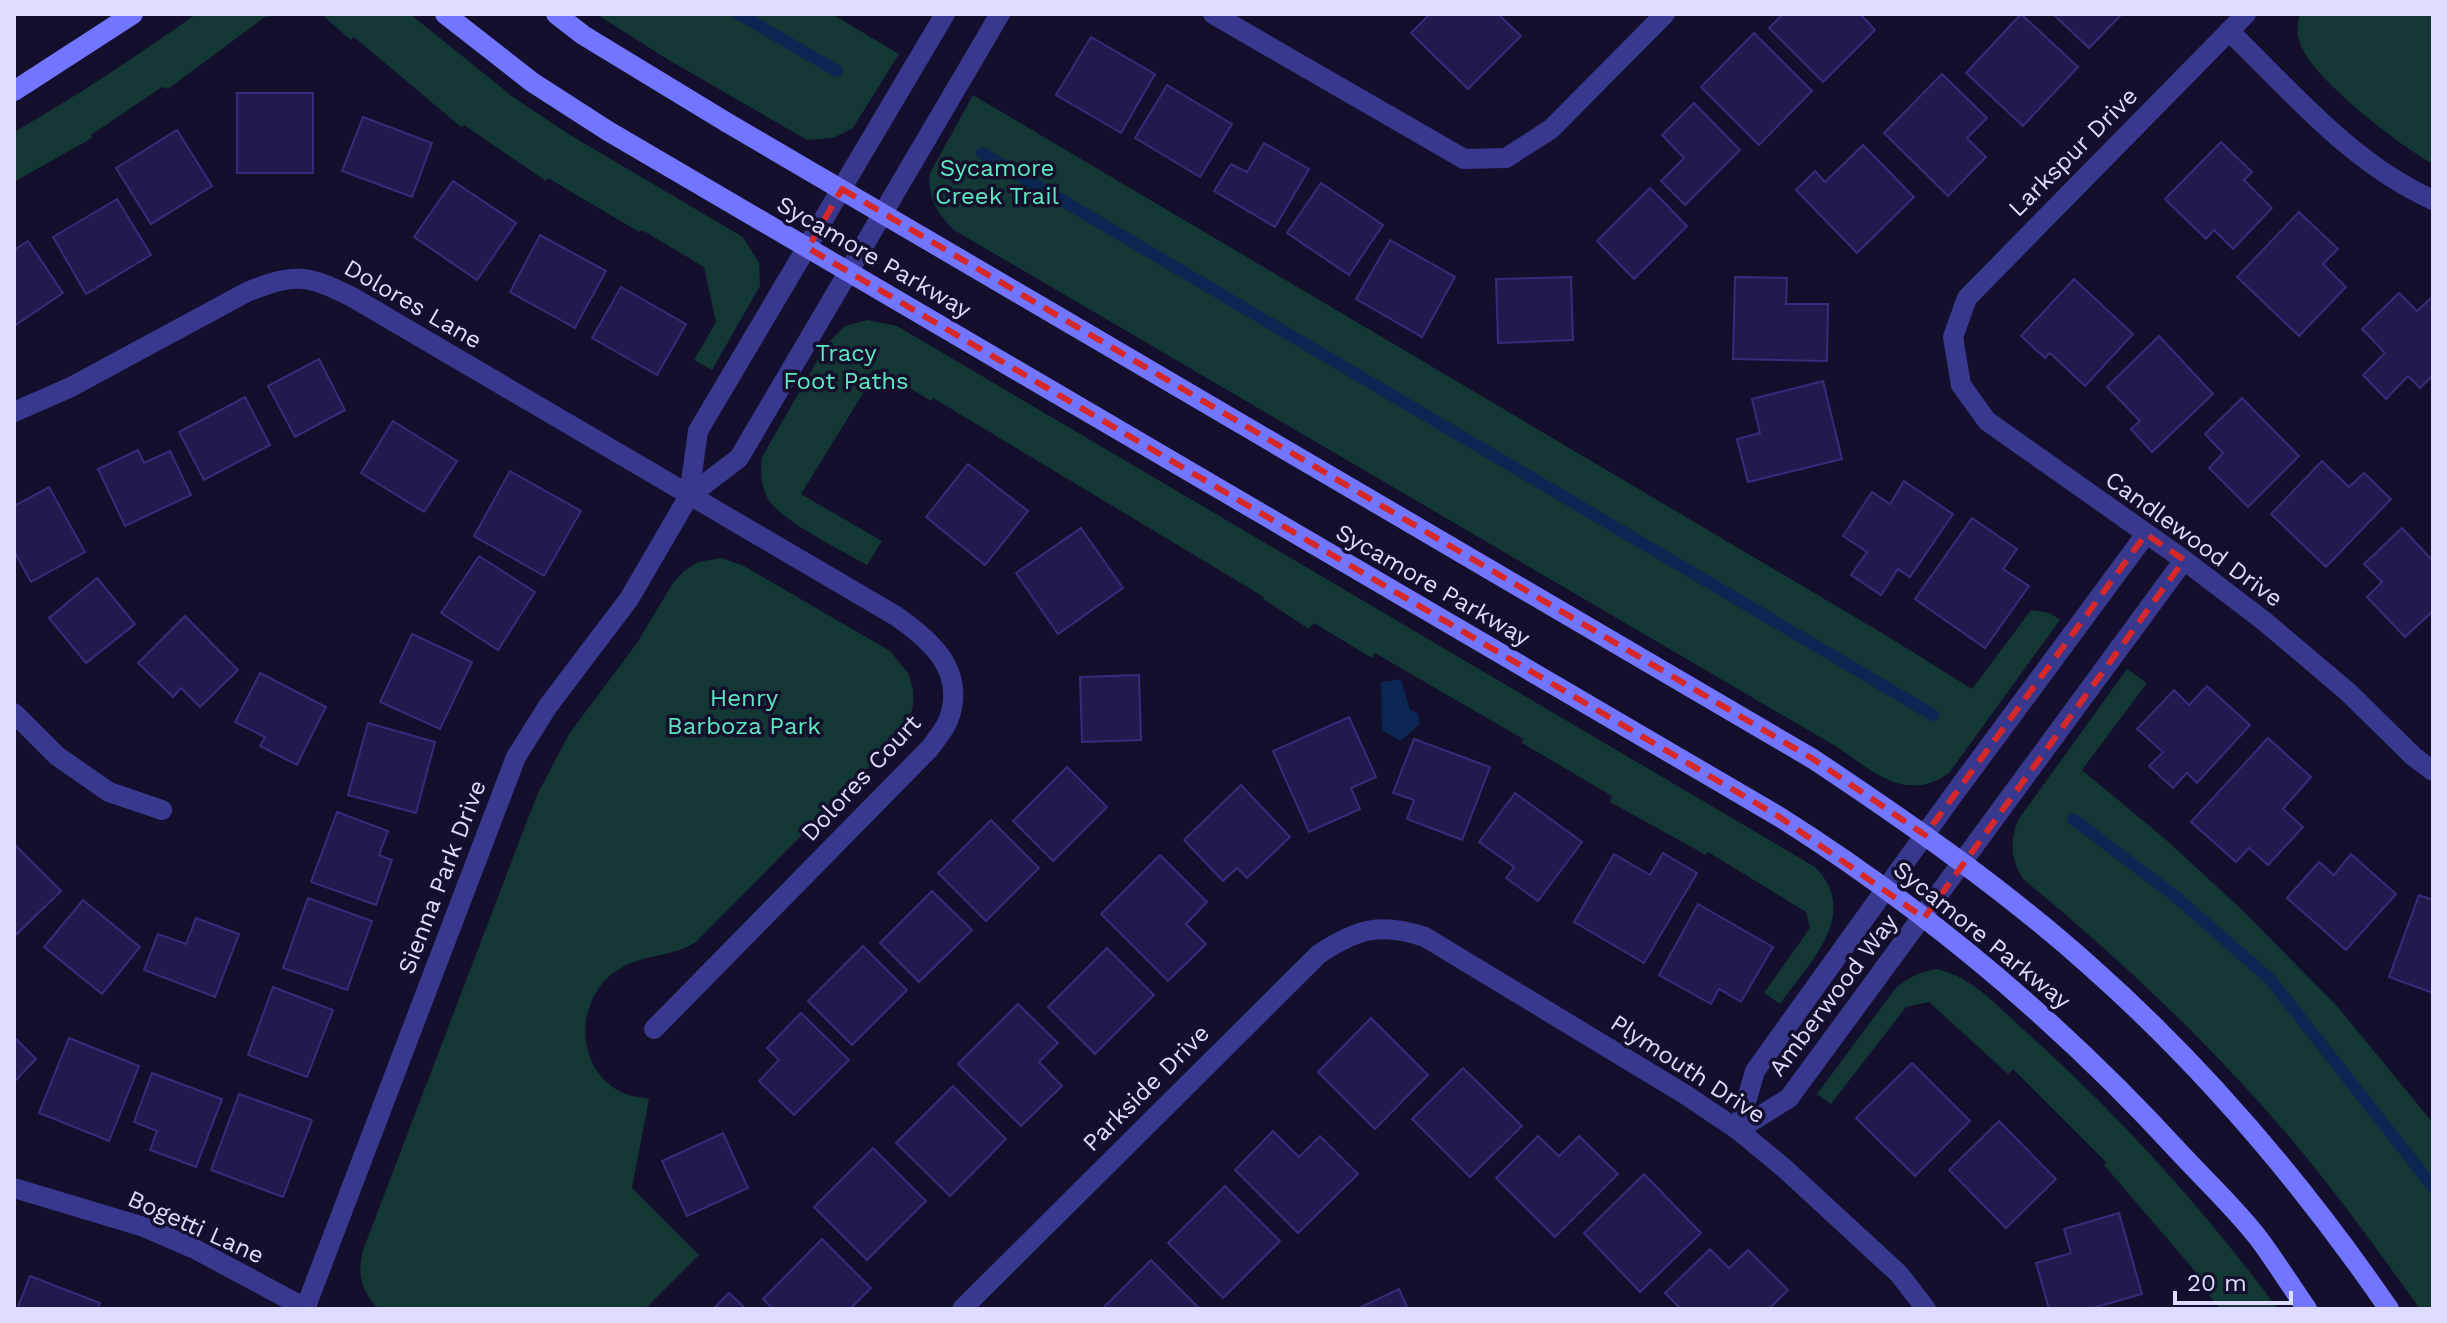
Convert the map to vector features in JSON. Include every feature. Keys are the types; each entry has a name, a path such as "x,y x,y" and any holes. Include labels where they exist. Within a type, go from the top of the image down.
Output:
{"main road":[{"path":"14,91 133,14"},
{"name":"Sycamore Parkway","path":"445,14 532,82 596,123 1778,816 1887,890 1975,957 2060,1031 2130,1099 2257,1237 2307,1309"},
{"name":"Sycamore Parkway","path":"556,14 583,35 644,72 1813,759 1925,835 2091,966 2184,1055 2269,1148 2344,1243 2389,1309"}],"street":[{"name":"Sienna Park Drive","path":"306,1309 516,757 548,706 629,599 689,496 698,431 945,14"},
{"name":"Sienna Park Drive","path":"689,496 739,458 1000,14"},
{"path":"1213,14 1464,159 1506,158 1551,129 1665,14"},
{"name":"Larkspur Drive","path":"1953,337 1967,298 2246,14"},
{"path":"2229,31 2349,147 2414,192 2433,200"},
{"name":"Dolores Lane","path":"14,412 71,387 247,292 274,281 299,277 323,282 352,297 689,496"},
{"name":"Candlewood Drive","path":"1953,337 1961,385 1987,421 2184,560 2348,692 2413,756 2433,771"},
{"name":"Dolores Court","path":"654,1029 930,748 948,721 953,691 946,661 926,637 896,616 689,496"},
{"name":"Amberwood Way","path":"1738,1130 1755,1071 2146,534"},
{"name":"Amberwood Way","path":"1738,1130 1789,1098 2184,560"},
{"path":"14,713 57,756 109,792 162,810"},
{"name":"Plymouth Drive","path":"1383,929 1404,930 1425,937 1686,1095 1738,1130 1899,1274 1926,1309"},
{"name":"Parkside Drive","path":"962,1309 1319,954 1348,935 1383,929"},
{"name":"Bogetti Lane","path":"14,1188 144,1227 195,1249 306,1309"}],"highlighted area":[{"path":"842,189 1813,759 1925,835 2146,534 2184,560 1924,918 1778,816 808,248"}],"green space":[{"path":"196,14 291,14 265,17 168,89 162,87 91,135 92,138 14,182 14,132"},
{"name":"Tracy Foot Paths","path":"321,14 410,14 513,97 570,135 743,237 759,263 760,286 712,370 694,360 716,322 704,267 548,178 546,181 464,125 461,127 354,37 351,40"},
{"path":"596,14 832,14 899,54 853,128 833,138 807,140"},
{"path":"2300,14 2433,14 2433,164 2381,129 2312,64 2301,46 2298,32"},
{"name":"Sycamore Creek Trail","path":"973,95 1972,689 2031,610 2050,613 2060,620 1949,773 1934,782 1919,785 1890,781 1837,747 954,230 934,204 930,173"},
{"name":"Tracy Foot Paths","path":"868,320 897,326 1815,867 1828,885 1833,903 1832,920 1816,955 1780,1004 1764,993 1810,928 1806,912 1708,852 1706,855 1610,802 1612,796 1522,743 1523,739 1375,653 1372,658 1314,623 1309,629 1264,597 933,398 931,401 878,369 801,494 882,541 867,565 799,526 768,499 762,479 762,457 826,345 845,326"},
{"name":"Henry Barboza Park","path":"722,558 744,566 890,651 908,673 913,689 913,705 902,729 867,769 696,942 621,968 606,979 588,1011 587,1047 593,1064 604,1079 619,1091 649,1099 632,1188 699,1255 645,1309 379,1309 362,1282 360,1267 363,1250 537,795 569,734 637,643 673,583 698,562"},
{"path":"2127,669 2147,683 2082,770 2164,838 2239,907 2337,1006 2433,1123 2433,1309 2420,1309 2318,1171 2238,1079 2169,1009 2023,879 2019,871 2012,844 2018,820"},
{"path":"1937,969 1962,979 1984,994 2094,1096 2190,1199 2278,1309 2220,1309 2209,1295 2213,1292 2104,1165 2106,1162 2013,1069 2008,1074 1929,1002 1906,1007 1831,1104 1817,1094 1895,989 1914,976"}],"water":[{"path":"1401,679 1410,710 1418,713 1420,724 1400,741 1382,730 1381,682"}],"building":[{"path":"1430,14 1498,14 1521,36 1468,89 1411,33"},
{"path":"1783,14 1860,14 1875,30 1823,82 1769,28"},
{"path":"2021,14 2078,67 2023,126 1966,73"},
{"path":"2053,14 2122,14 2089,48"},
{"path":"1754,33 1812,91 1759,145 1701,87"},
{"path":"1091,37 1155,74 1121,133 1056,95"},
{"path":"1942,74 1987,118 1967,138 1986,157 1948,196 1884,133"},
{"path":"1167,85 1232,124 1200,177 1135,138"},
{"path":"237,93 313,93 313,173 237,173"},
{"path":"1694,103 1740,150 1685,205 1661,181 1684,158 1662,135"},
{"path":"363,117 432,143 412,197 342,171"},
{"path":"177,130 212,186 151,224 116,168"},
{"path":"2221,142 2252,172 2244,180 2272,208 2233,249 2214,230 2206,239 2165,199"},
{"path":"1264,143 1309,169 1275,227 1214,191 1231,164 1247,172"},
{"path":"1863,145 1914,197 1857,253 1796,190 1815,171 1825,182"},
{"path":"453,181 516,223 477,280 414,237"},
{"path":"1321,183 1383,225 1349,275 1287,233"},
{"path":"1650,188 1687,226 1634,279 1597,241"},
{"path":"117,199 151,255 86,294 53,237"},
{"path":"2299,212 2338,249 2323,264 2346,287 2299,336 2237,277"},
{"path":"540,235 606,271 575,328 510,292"},
{"path":"1390,240 1455,277 1422,337 1356,299"},
{"path":"28,241 63,293 14,326 14,250"},
{"path":"1571,277 1573,340 1498,343 1496,279"},
{"path":"1735,277 1787,278 1786,304 1828,304 1827,361 1733,359"},
{"path":"2074,279 2133,334 2085,386 2050,353 2045,358 2021,336"},
{"path":"621,287 686,324 657,375 592,338"},
{"path":"2399,293 2417,311 2431,298 2433,300 2433,375 2420,388 2408,376 2386,399 2363,375 2385,353 2362,329"},
{"path":"2159,336 2213,394 2152,452 2131,429 2140,421 2107,387"},
{"path":"319,359 345,410 295,437 268,386"},
{"path":"1823,381 1842,459 1748,482 1737,439 1760,433 1752,399"},
{"path":"245,397 270,445 204,480 179,432"},
{"path":"2242,398 2299,456 2248,507 2209,468 2223,453 2205,434"},
{"path":"393,421 457,461 424,512 361,473"},
{"path":"138,450 144,463 170,451 191,495 125,526 98,469"},
{"path":"2322,461 2349,487 2364,473 2391,499 2326,567 2271,514"},
{"path":"968,464 1028,511 985,565 926,517"},
{"path":"510,471 581,511 544,576 474,536"},
{"path":"1904,481 1953,514 1910,577 1898,569 1881,595 1851,575 1867,552 1843,536 1872,492 1890,504"},
{"path":"49,487 85,552 31,582 14,551 14,506"},
{"path":"1972,518 2017,549 2003,569 2029,586 1985,648 1915,599"},
{"path":"1081,528 1123,588 1058,634 1016,573"},
{"path":"2402,528 2433,561 2433,611 2405,637 2367,597 2382,582 2364,564"},
{"path":"479,556 535,592 498,650 441,613"},
{"path":"97,578 135,624 86,663 49,618"},
{"path":"185,616 238,670 200,707 181,688 173,697 138,663"},
{"path":"412,634 472,662 440,729 380,702"},
{"path":"260,673 326,707 297,765 260,746 265,737 235,722"},
{"path":"1139,675 1141,740 1082,742 1080,677"},
{"path":"2207,686 2250,725 2197,783 2187,773 2173,788 2149,766 2163,752 2137,729 2174,690 2189,705"},
{"path":"1349,717 1376,777 1351,788 1360,809 1309,832 1273,751"},
{"path":"368,723 435,742 416,813 348,795"},
{"path":"2268,738 2311,777 2283,809 2303,827 2268,865 2249,848 2236,862 2191,822"},
{"path":"1414,739 1490,767 1462,840 1407,819 1414,800 1393,793"},
{"path":"1067,767 1107,807 1053,861 1013,821"},
{"path":"1241,785 1290,837 1247,878 1237,868 1223,881 1184,840"},
{"path":"1515,793 1582,842 1538,901 1506,878 1514,867 1479,842"},
{"path":"337,812 388,831 379,855 392,860 376,905 311,882"},
{"path":"991,820 1039,868 986,921 938,873"},
{"path":"14,844 61,891 17,934 14,931"},
{"path":"1663,853 1697,873 1644,963 1574,922 1614,854 1650,875"},
{"path":"2351,854 2396,894 2346,950 2287,898 2319,862 2334,875"},
{"path":"1160,855 1207,902 1186,924 1206,944 1168,981 1101,914"},
{"path":"932,891 972,930 919,982 880,943"},
{"path":"2419,895 2433,900 2433,993 2389,977"},
{"path":"308,898 372,921 347,990 283,968"},
{"path":"83,900 140,947 102,994 44,947"},
{"path":"1698,904 1773,947 1741,1002 1719,989 1711,1004 1659,975"},
{"path":"196,918 239,934 215,997 144,970 158,934 186,944"},
{"path":"863,946 907,990 852,1045 808,1001"},
{"path":"1107,948 1154,995 1095,1054 1048,1007"},
{"path":"273,987 333,1010 307,1077 248,1055"},
{"path":"1018,1004 1058,1043 1039,1062 1062,1086 1021,1126 958,1064"},
{"path":"801,1013 849,1060 794,1115 759,1081 779,1060 767,1048"},
{"path":"1371,1018 1428,1075 1375,1129 1318,1072"},
{"path":"14,1037 36,1059 14,1082"},
{"path":"69,1038 139,1066 109,1141 39,1113"},
{"path":"1912,1063 1970,1121 1915,1176 1856,1118"},
{"path":"1463,1068 1522,1126 1470,1177 1412,1119"},
{"path":"152,1073 222,1099 196,1167 150,1150 157,1131 134,1122"},
{"path":"953,1086 1006,1139 950,1196 896,1143"},
{"path":"239,1094 312,1120 283,1197 211,1170"},
{"path":"1999,1121 2056,1179 2006,1228 1949,1170"},
{"path":"1273,1131 1299,1157 1320,1136 1358,1174 1298,1233 1235,1170"},
{"path":"723,1133 748,1188 687,1216 662,1161"},
{"path":"1538,1136 1559,1156 1579,1136 1618,1174 1555,1237 1496,1178"},
{"path":"873,1148 926,1201 867,1260 814,1207"},
{"path":"1644,1174 1701,1233 1640,1292 1584,1233"},
{"path":"1225,1186 1280,1241 1223,1298 1168,1243"},
{"path":"2119,1213 2142,1294 2089,1309 2049,1309 2036,1263 2071,1253 2064,1229"},
{"path":"822,1239 871,1288 850,1309 773,1309 763,1299"},
{"path":"1710,1249 1729,1268 1748,1250 1788,1290 1769,1309 1681,1309 1665,1293"},
{"path":"1151,1260 1200,1309 1102,1309"},
{"path":"30,1276 100,1303 97,1309 17,1309"},
{"path":"1399,1289 1408,1309 1357,1309"},
{"path":"729,1293 746,1309 713,1309"}],"waterway":[{"path":"739,14 837,71"},
{"path":"982,153 1933,715"},
{"path":"2073,819 2175,896 2270,979 2433,1187"}]}
